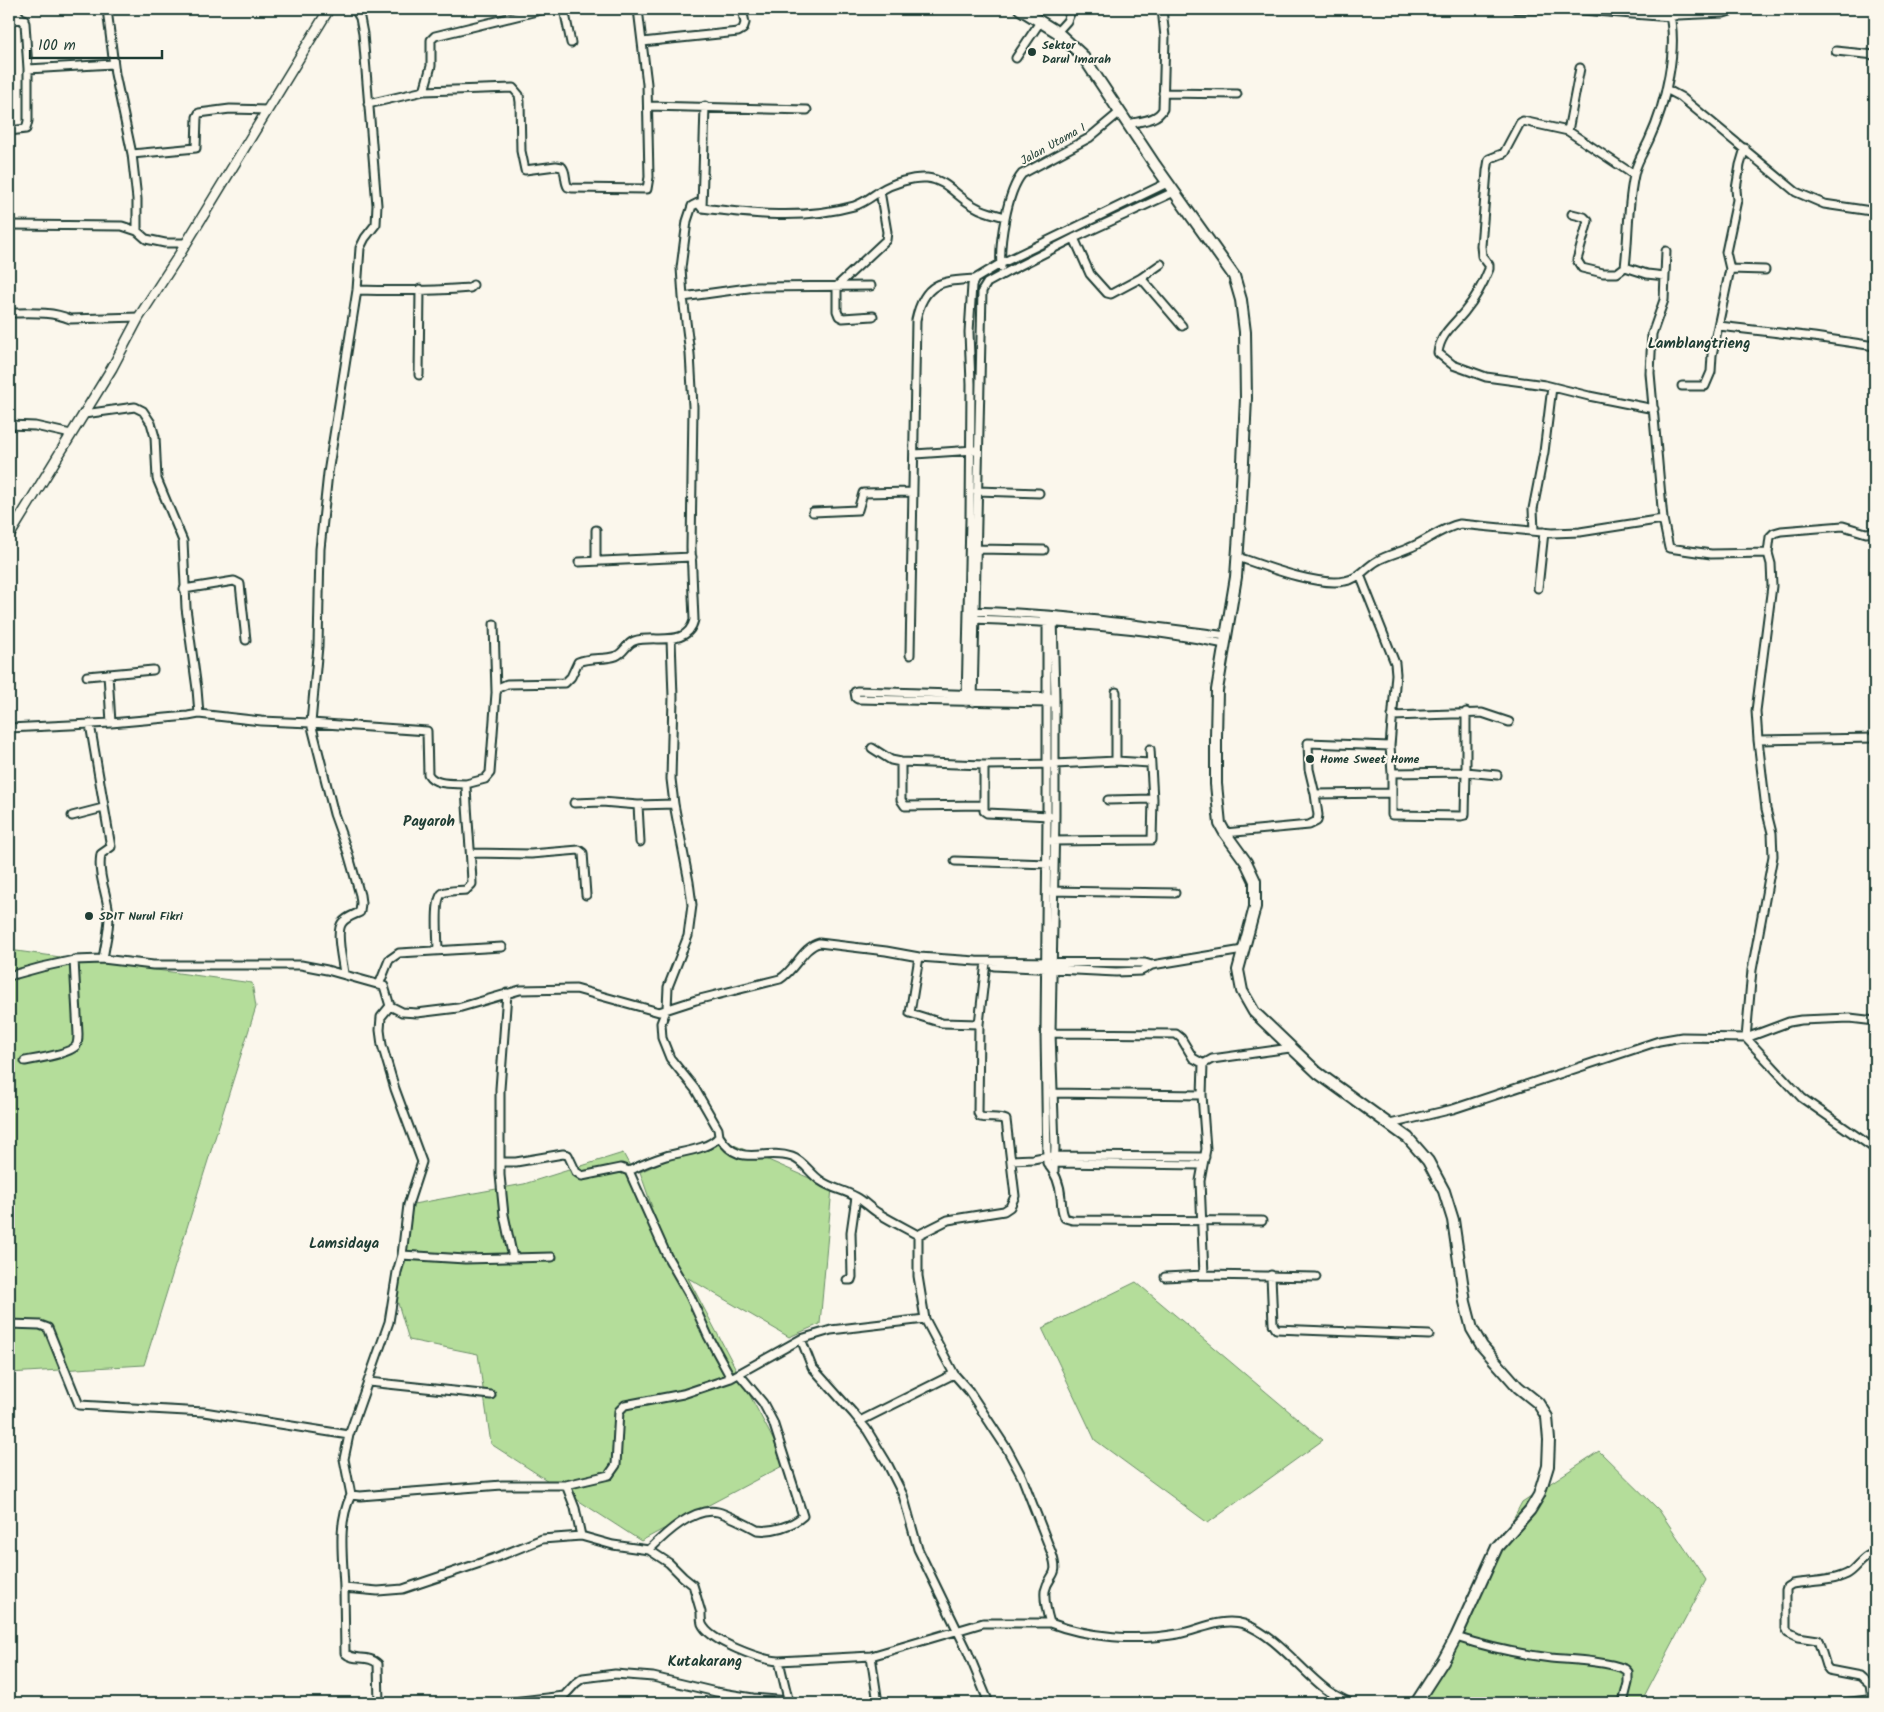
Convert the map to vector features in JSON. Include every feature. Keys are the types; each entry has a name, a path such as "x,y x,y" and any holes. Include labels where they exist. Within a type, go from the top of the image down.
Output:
{"main road":[{"path":"1020,9 1057,32 1082,55 1167,183 1234,276 1241,300 1245,332 1246,398 1238,557 1217,690 1216,784 1220,824 1246,862 1255,881 1255,906 1238,970 1242,991 1254,1012 1290,1048 1318,1073 1408,1138 1428,1161 1444,1191 1453,1220 1465,1302 1472,1328 1482,1346 1518,1387 1538,1403 1546,1417 1549,1440 1548,1466 1539,1495 1530,1510 1497,1546 1444,1661 1416,1703"}],"street":[{"path":"9,131 26,129 28,121 28,69 24,19 14,9"},
{"path":"116,9 107,9 113,64 132,154 137,199 137,231"},
{"path":"9,536 112,368 139,317 329,9"},
{"path":"344,974 338,931 341,923 360,912 361,903 348,853 334,814 311,723 318,646 320,549 328,473 357,290 360,248 376,224 377,205 364,34 360,18 355,9"},
{"path":"424,91 431,66 431,40 435,36 545,9"},
{"path":"564,9 571,43"},
{"path":"368,104 424,91 514,89 519,95 520,102 524,169 527,171 556,166 562,167 566,184 572,188 647,189 649,177 648,106 644,51 638,9"},
{"path":"642,42 738,32 743,29 745,23 742,9"},
{"path":"1057,32 1066,21 1072,9"},
{"path":"1128,124 1160,115 1163,109 1165,37 1162,9"},
{"path":"1516,9 1544,9"},
{"path":"1569,9 1671,17 1678,15 1724,14 1737,9"},
{"path":"1572,214 1584,217 1588,222 1577,260 1582,268 1604,273 1621,272 1625,267 1629,211 1637,162 1650,139 1666,89 1672,56 1673,28 1668,9"},
{"path":"9,20 24,19"},
{"path":"1016,58 1040,22"},
{"path":"1836,51 1875,55"},
{"path":"28,69 113,64"},
{"path":"1568,131 1580,68"},
{"path":"1666,89 1681,97 1796,192 1824,204 1871,211 1875,214"},
{"path":"1163,93 1237,94"},
{"path":"648,106 807,110"},
{"path":"702,208 705,106"},
{"path":"132,154 196,148 196,117 199,113 230,109 267,110"},
{"name":"Jalan Utama I","path":"1002,274 1000,264 1005,217 1016,180 1022,174 1089,138 1120,112"},
{"path":"1634,175 1568,131 1523,121 1520,123 1504,153 1489,159 1481,246 1483,258 1489,267 1485,279 1475,298 1444,334 1438,353 1453,365 1486,376 1552,387 1654,409"},
{"path":"1682,386 1706,386 1708,382 1730,268 1726,252 1733,224 1740,165 1745,148"},
{"path":"496,693 498,688 506,684 565,683 571,677 578,662 615,656 622,653 634,641 671,639 685,634 692,628 694,620 692,557 693,407 690,354 681,268 687,221 692,206 698,203 702,208 743,213 802,215 853,206 868,200 892,184 913,178 928,178 941,182 975,207 1005,217"},
{"path":"971,615 976,549 977,491 970,332 972,285 975,280 1000,264 1167,183"},
{"path":"873,316 843,318 839,316 837,286 886,240 887,232 880,191"},
{"path":"970,698 974,450 982,291 987,283 1002,274 1074,238 1174,192"},
{"path":"9,225 122,226 137,231 146,239 165,243 185,243"},
{"path":"1074,238 1090,274 1107,293 1112,294 1161,264"},
{"path":"1666,251 1664,300 1652,334 1650,373 1667,545 1672,549 1711,554 1768,553"},
{"path":"1625,267 1647,274 1665,276"},
{"path":"1730,268 1765,270"},
{"path":"1141,278 1182,326"},
{"path":"910,655 915,454 915,340 919,307 924,296 937,285 947,281 975,280"},
{"path":"357,290 455,289 470,288 473,285"},
{"path":"683,298 755,287 871,286"},
{"path":"419,375 420,289"},
{"path":"9,313 46,314 61,316 70,320 139,317"},
{"path":"1719,326 1875,346"},
{"path":"1534,531 1534,502 1544,452 1552,387"},
{"path":"84,414 134,407 143,411 151,423 155,437 157,479 183,542 184,589 199,714"},
{"path":"9,425 35,426 71,434"},
{"path":"915,454 974,450"},
{"path":"977,491 1039,493"},
{"path":"813,512 858,510 863,493 913,492"},
{"path":"1238,557 1294,575 1344,582 1357,578 1376,561 1410,548 1446,527 1460,524 1544,532 1580,532 1663,519"},
{"path":"1875,532 1866,533 1843,526 1781,531 1774,533 1770,537 1768,553 1771,564 1772,586 1756,700 1758,740 1766,810 1772,834 1773,856 1752,970 1746,1038 1802,1098 1875,1149"},
{"path":"596,530 596,561"},
{"path":"1538,588 1544,532"},
{"path":"976,549 1044,550"},
{"path":"579,562 692,557"},
{"path":"1360,575 1395,663 1396,674 1390,746 1392,815 1465,815 1466,712"},
{"path":"184,589 234,581 240,584 246,640"},
{"path":"971,615 1050,619 1146,628 1226,640"},
{"path":"1050,619 1055,700 1055,764 1050,841 1048,1033 1052,1160 1060,1190 1062,1213 1065,1218 1072,1220 1262,1221"},
{"path":"1050,619 1046,700 1046,764 1051,816"},
{"path":"9,728 111,723 199,714 261,721 428,731 428,774 430,777 440,782 466,784 485,779 490,773 496,693 494,624"},
{"path":"671,639 673,722 671,779 692,905 688,936 668,987 667,1008 661,1023 662,1038 670,1058 695,1089 726,1146 738,1155 782,1155 793,1157 819,1180 832,1188 856,1197 877,1212 918,1235"},
{"path":"87,676 153,670"},
{"path":"108,674 111,723"},
{"path":"970,698 858,690 856,692 856,698 858,699 970,698 1055,700"},
{"path":"1116,692 1116,761"},
{"path":"1392,716 1466,712 1482,713 1509,722"},
{"path":"90,724 111,847 101,854 99,862 109,915 103,959"},
{"path":"1758,740 1875,738"},
{"path":"1225,833 1309,825 1317,821 1315,794 1308,768 1308,743 1390,746"},
{"path":"872,748 891,760 900,762 984,765 1116,761 1150,763"},
{"path":"1050,841 1152,840 1153,799 1150,749"},
{"path":"900,762 901,800 905,806 984,805"},
{"path":"984,765 984,810 987,813 1051,816"},
{"path":"1392,773 1466,772 1497,775"},
{"path":"438,950 437,918 440,896 443,893 470,888 472,884 466,784"},
{"path":"1315,794 1392,793"},
{"path":"1108,800 1153,799"},
{"path":"574,803 674,804"},
{"path":"638,805 640,842"},
{"path":"72,816 103,808"},
{"path":"471,853 531,854 579,850 583,853 586,895"},
{"path":"955,861 1050,864"},
{"path":"1050,891 1175,893"},
{"path":"502,947 399,953 389,960 380,985 384,986 390,1006 402,1012 434,1012 458,1008 520,990 576,988 656,1012 780,979 791,972 812,945 819,944 886,951 919,957 1048,965 1152,965 1243,950"},
{"path":"919,957 910,1013 942,1023 979,1024"},
{"path":"9,976 42,966 74,960 103,959 153,965 302,965 344,974 384,986"},
{"path":"25,1061 67,1051 75,1046 78,1040 74,960"},
{"path":"918,1235 948,1220 1004,1211 1010,1207 1015,1196 1006,1120 1002,1118 980,1117 978,1113 979,1024 986,962"},
{"path":"507,993 500,1089 500,1162 502,1200 513,1258"},
{"path":"380,1703 378,1664 373,1659 351,1657 346,1653 342,1538 343,1516 351,1495 344,1458 350,1435 390,1322 397,1272 402,1255 408,1206 422,1162 395,1090 382,1046 381,1017 390,1006"},
{"path":"1390,1124 1453,1109 1659,1041 1682,1037 1746,1038 1789,1022 1801,1020 1850,1018 1875,1022"},
{"path":"1048,1033 1176,1034 1181,1038 1193,1058 1204,1064"},
{"path":"1204,1275 1200,1181 1204,1161 1202,1072 1204,1064 1212,1059 1290,1048"},
{"path":"1050,1093 1202,1096"},
{"path":"629,1171 665,1156 698,1148 719,1136"},
{"path":"500,1162 516,1162 563,1154 568,1155 576,1172 582,1176 621,1168 629,1171 667,1256 690,1296 708,1336 731,1378"},
{"path":"1011,1160 1204,1161"},
{"path":"847,1280 851,1280 852,1277 851,1232 856,1197"},
{"path":"918,1235 918,1276 925,1319 954,1374 980,1407 1007,1449 1022,1477 1055,1564 1056,1572 1045,1592 1046,1612 1050,1623"},
{"path":"402,1255 466,1259 552,1257"},
{"path":"1165,1277 1204,1275 1316,1277"},
{"path":"1271,1275 1273,1324 1276,1329 1429,1335"},
{"path":"351,1495 502,1485 566,1485 609,1475 616,1465 619,1411 630,1404 684,1394 731,1378 801,1339 831,1330 925,1319"},
{"path":"9,1324 40,1325 48,1328 79,1406 204,1412 350,1435"},
{"path":"801,1339 812,1367 860,1422 887,1463 902,1495 918,1549 989,1703"},
{"path":"649,1550 689,1517 704,1511 718,1512 757,1530 764,1531 771,1531 803,1516 773,1422 764,1403 739,1374"},
{"path":"860,1422 954,1374"},
{"path":"369,1382 491,1395"},
{"path":"566,1485 575,1508 581,1536"},
{"path":"344,1588 378,1592 403,1589 495,1558 542,1539 581,1536 613,1545 649,1550 669,1563 693,1585 702,1625 713,1634 752,1656 779,1661 872,1656 983,1623 1050,1623 1088,1633 1150,1637 1179,1634 1221,1623 1245,1625 1262,1634 1328,1690 1350,1703"},
{"path":"1843,1703 1874,1699 1870,1686 1860,1676 1829,1670 1818,1640 1798,1637 1788,1632 1786,1628 1786,1590 1792,1584 1840,1577 1849,1573 1867,1556 1875,1554"},
{"path":"1456,1637 1484,1646 1526,1655 1625,1669 1628,1672 1628,1683 1623,1703"},
{"path":"872,1656 878,1703"},
{"path":"504,1703 564,1696 583,1678 615,1674 653,1677 716,1692 789,1702 779,1661"}],"green space":[{"path":"9,950 252,983 256,1007 144,1365 9,1373"},
{"path":"718,1138 832,1188 820,1324 789,1337 688,1278 786,1464 641,1541 491,1444 478,1354 409,1340 394,1290 408,1205 524,1184 623,1153 652,1207 640,1172"},
{"path":"1136,1282 1323,1440 1208,1523 1095,1440 1042,1328"},
{"path":"1599,1451 1659,1510 1706,1580 1641,1703 1416,1703 1522,1502"}],"place":[{"name":"Sektor Darul Imarah","path":"1032,52"},
{"name":"Home Sweet Home","path":"1310,759"},
{"name":"SDIT Nurul Fikri","path":"89,916"}],"district":[{"name":"Lamblangtrieng","path":"1699,343"},
{"name":"Payaroh","path":"429,821"},
{"name":"Lamsidaya","path":"344,1243"},
{"name":"Kutakarang","path":"705,1661"}]}
